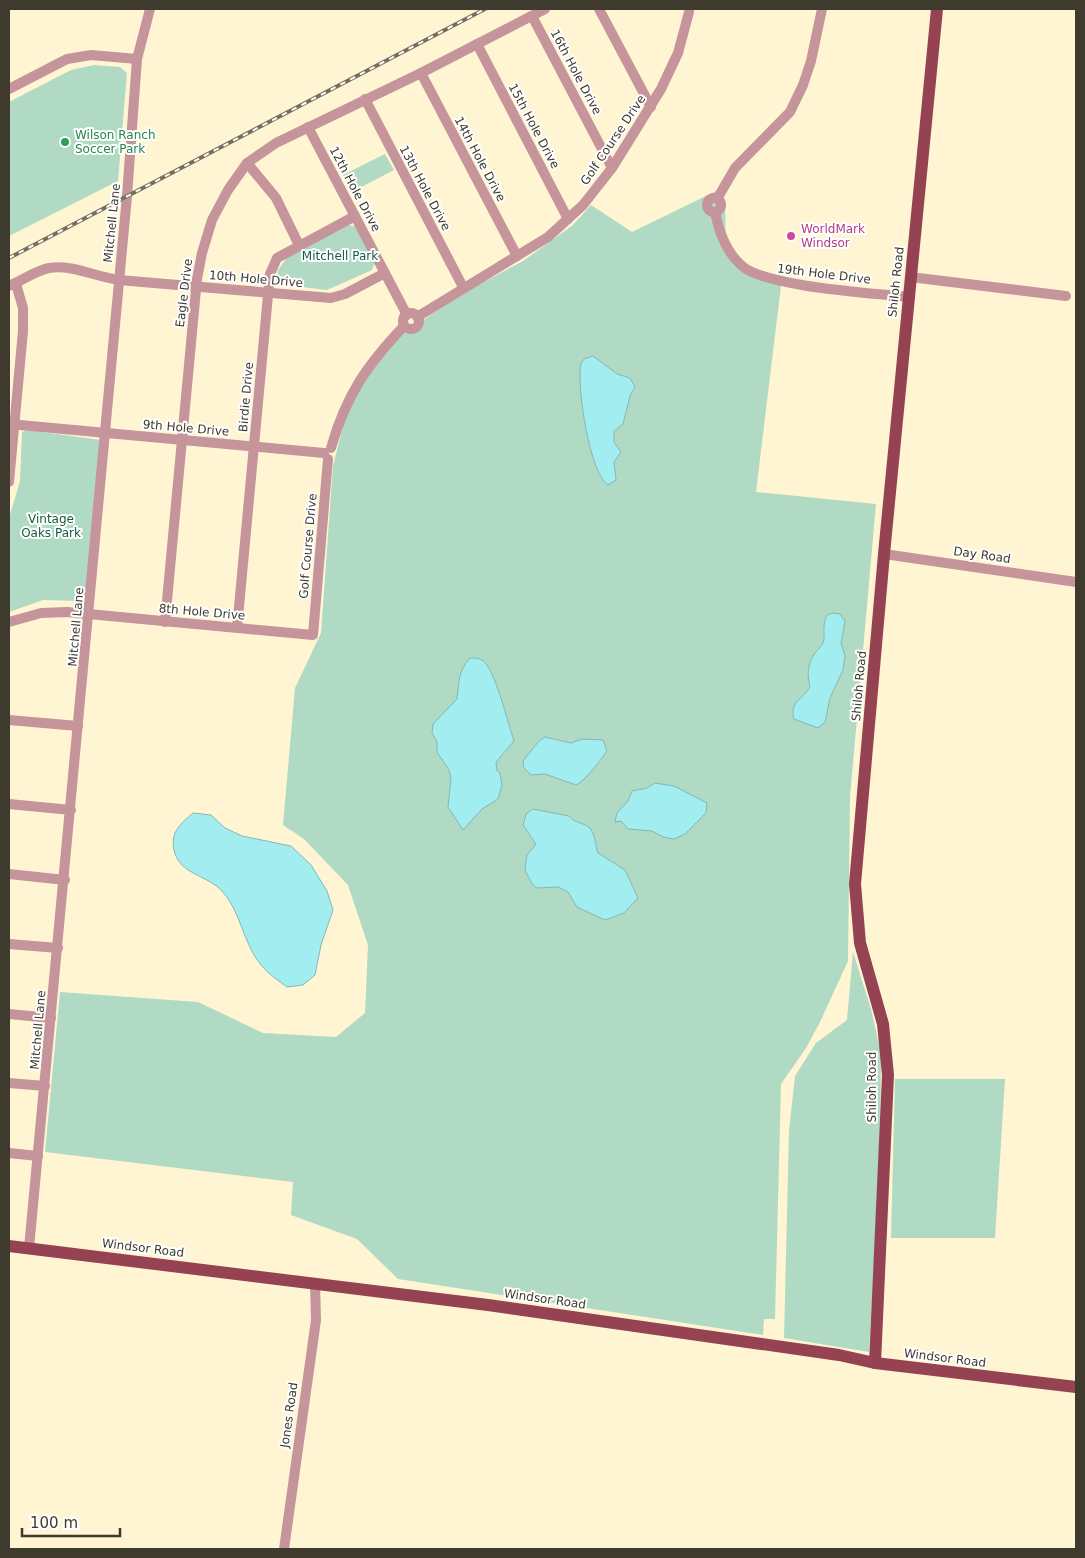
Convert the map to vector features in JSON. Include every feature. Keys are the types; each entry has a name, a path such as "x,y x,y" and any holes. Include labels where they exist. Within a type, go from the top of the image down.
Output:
{"main road":[{"name":"Shiloh Road","path":"875,1363 888,1075 883,1024 860,943 855,884 908,297 937,9"},
{"name":"Windsor Road","path":"9,1246 488,1305 839,1355 875,1363 1076,1388"}],"street":[{"name":"Mitchell Lane","path":"29,1248 65,880 118,280 128,196 136,59 150,9"},
{"name":"Eagle Drive","path":"166,622 196,286 202,253 212,220 228,190 248,163 276,143 421,74 545,9"},
{"path":"599,9 651,107"},
{"name":"19th Hole Drive","path":"822,9 811,62 803,85 790,112 734,168 717,199 710,200 707,205 710,211 715,212 721,237 727,248 741,266 750,272 776,281 908,297"},
{"name":"Golf Course Drive","path":"312,635 328,453 354,388 374,358 404,326 403,319 412,316 548,238 593,194 651,107 678,53 689,10"},
{"name":"16th Hole Drive","path":"532,16 612,168"},
{"name":"15th Hole Drive","path":"477,44 568,219"},
{"path":"9,89 67,59 91,54 136,59"},
{"name":"14th Hole Drive","path":"421,74 517,256"},
{"name":"13th Hole Drive","path":"365,99 463,287"},
{"name":"12th Hole Drive","path":"308,127 385,273 412,316"},
{"path":"248,163 276,198 298,245"},
{"name":"Birdie Drive","path":"237,628 270,274 277,258 355,216"},
{"name":"10th Hole Drive","path":"12,285 48,268 71,268 98,277 118,280 331,298 345,294 385,273"},
{"path":"910,278 1066,296"},
{"path":"9,482 11,424 23,331 23,308 12,285"},
{"name":"9th Hole Drive","path":"11,424 328,453"},
{"name":"Day Road","path":"884,554 1076,582"},
{"name":"8th Hole Drive","path":"9,622 41,613 89,614 312,635"},
{"path":"9,720 78,726"},
{"path":"9,804 71,810"},
{"path":"9,874 65,880"},
{"path":"9,944 58,948"},
{"path":"9,1014 51,1018"},
{"path":"9,1083 45,1086"},
{"path":"9,1153 38,1156"},
{"name":"Jones Road","path":"284,1549 316,1320 315,1284"}],"green space":[{"name":"Wilson Ranch Soccer Park","path":"94,65 120,67 127,73 118,181 9,236 9,102 71,70"},
{"path":"385,154 394,170 352,192 343,175"},
{"path":"716,191 725,202 726,253 749,274 781,286 756,492 876,504 850,797 848,961 806,1048 781,1084 775,1319 764,1319 763,1335 398,1279 357,1239 291,1215 293,1182 45,1152 60,992 198,1002 263,1033 336,1037 365,1013 368,945 348,885 304,839 283,825 295,688 321,633 333,466 347,410 380,357 396,339 461,294 523,261 573,225 591,205 632,232"},
{"name":"Mitchell Park","path":"346,224 356,227 375,262 372,270 327,290 276,284 278,270 289,255"},
{"name":"Vintage Oaks Park","path":"27,430 101,440 86,597 81,601 43,600 9,612 9,518 20,481 22,432"},
{"path":"853,952 871,1009 881,1054 880,1155 869,1352 784,1338 789,1131 795,1076 816,1043 847,1020"},
{"path":"895,1079 1005,1079 995,1238 891,1238"}],"water":[{"path":"593,356 617,374 630,378 635,387 630,396 623,424 614,431 614,442 621,452 614,462 616,480 608,485 601,478 595,465 583,409 581,363 584,359"},
{"path":"833,613 840,614 845,621 841,643 845,656 843,670 830,698 825,722 818,728 794,719 793,709 810,687 809,666 812,657 823,643 824,624 827,615"},
{"path":"470,658 478,658 487,665 501,697 514,741 496,762 502,785 498,799 482,809 463,830 448,807 451,778 449,770 437,752 437,742 432,733 433,724 457,699 461,672"},
{"path":"545,737 571,743 582,739 603,740 607,751 588,775 576,785 545,774 531,775 524,768 523,761 539,741"},
{"path":"655,783 674,786 707,803 706,813 685,834 674,839 663,837 652,831 628,829 621,821 615,822 617,813 628,801 632,791 647,788"},
{"path":"533,809 569,816 590,829 594,836 598,853 625,870 638,898 624,913 605,920 577,907 568,892 558,887 537,888 532,884 525,870 527,855 536,844 523,825 526,814"},
{"path":"193,813 211,815 225,828 242,836 291,846 311,865 327,891 333,910 321,945 315,975 303,985 287,987 264,968 255,956 226,896 219,888 186,869 177,858 173,844 175,833 181,824"}],"railway":[{"path":"9,258 485,9"}],"place":[{"name":"Wilson Ranch Soccer Park","path":"65,142"},
{"name":"WorldMark Windsor","path":"791,236"}]}
